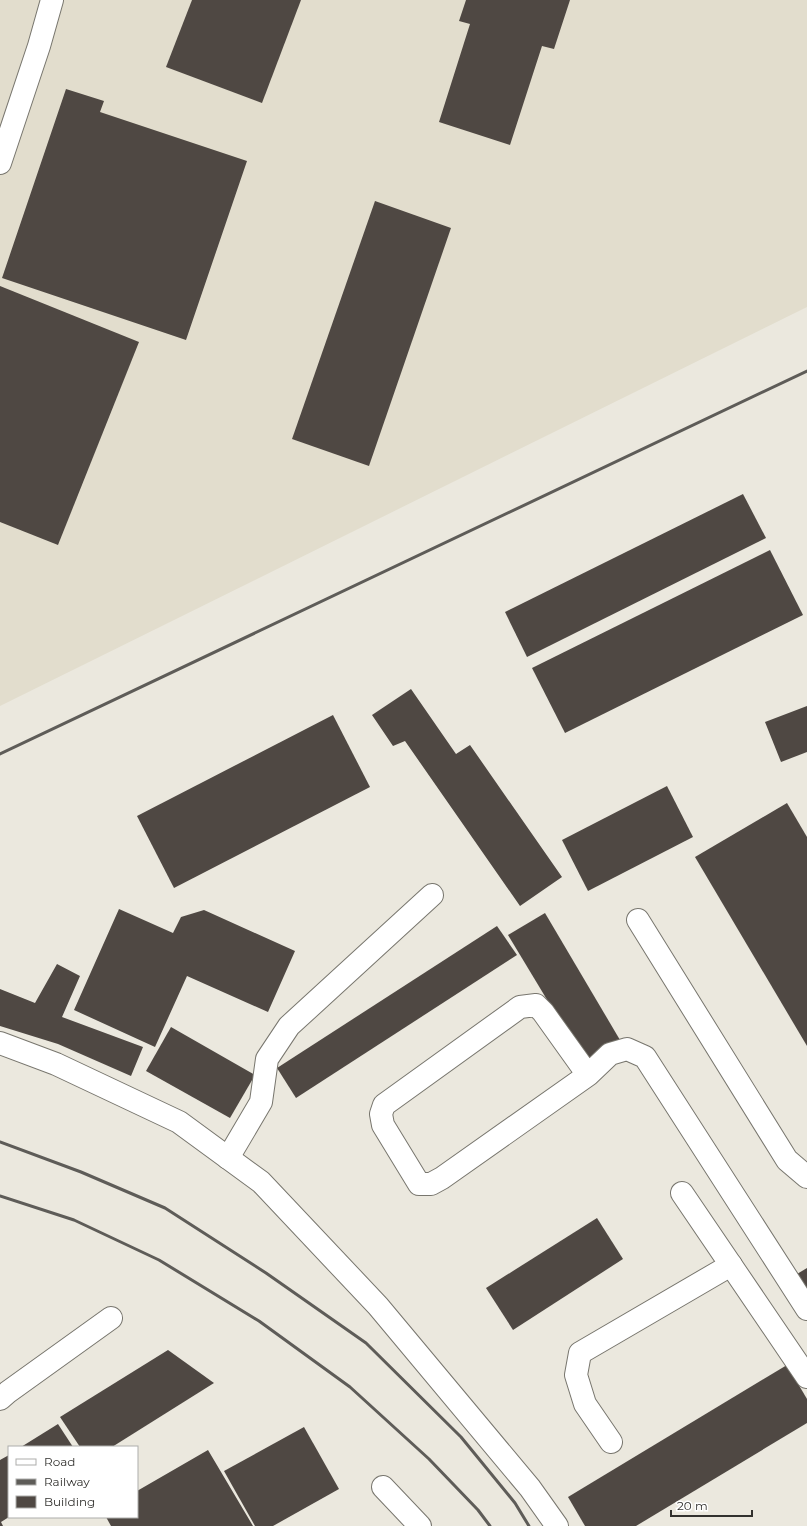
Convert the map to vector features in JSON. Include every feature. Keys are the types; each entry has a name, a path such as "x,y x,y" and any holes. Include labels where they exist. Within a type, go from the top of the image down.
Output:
{"lane":[{"path":"0,163 39,46 52,0"},
{"path":"228,1158 261,1102 267,1059 290,1026 432,896"},
{"path":"638,920 786,1160 807,1177"},
{"path":"588,1075 543,1012 536,1005 520,1006 384,1105 381,1114 383,1125 419,1184 431,1184 442,1178 588,1075 610,1054 627,1050 645,1058 807,1309"},
{"path":"0,1042 56,1064 179,1122 261,1182 378,1306 530,1488 557,1526"},
{"path":"682,1193 807,1377"},
{"path":"611,1442 584,1404 576,1375 580,1353 731,1265"},
{"path":"0,1399 111,1318"},
{"path":"383,1487 420,1526"}],"shaded area":[{"path":"0,0 807,0 807,307 0,706"}],"building":[{"path":"192,0 301,0 262,103 166,67"},
{"path":"466,0 570,0 554,49 542,46 510,145 439,122 470,24 459,21"},
{"path":"66,89 104,101 100,112 247,161 186,340 2,278"},
{"path":"375,201 451,228 369,466 292,439"},
{"path":"0,286 139,342 58,545 0,522"},
{"path":"743,494 766,538 527,657 505,612"},
{"path":"770,550 803,615 565,733 532,668"},
{"path":"411,689 456,754 470,745 562,877 520,906 405,741 393,746 372,715"},
{"path":"807,706 807,752 781,762 765,722"},
{"path":"333,715 370,787 174,888 137,816"},
{"path":"667,786 693,837 588,891 562,840"},
{"path":"787,803 807,837 807,1046 695,857"},
{"path":"119,909 173,933 181,917 204,910 295,951 268,1012 187,976 155,1047 74,1010"},
{"path":"545,913 620,1040 584,1061 508,935"},
{"path":"497,926 517,955 296,1098 277,1068"},
{"path":"57,964 80,976 62,1017 143,1047 131,1076 58,1044 0,1026 0,989 35,1003"},
{"path":"171,1027 255,1075 230,1118 146,1071"},
{"path":"597,1218 623,1259 513,1330 486,1288"},
{"path":"807,1268 807,1302 792,1277"},
{"path":"168,1350 214,1383 114,1446 79,1446 60,1417"},
{"path":"787,1365 807,1399 807,1423 636,1526 585,1526 568,1497"},
{"path":"58,1424 72,1446 23,1446"},
{"path":"304,1427 339,1489 273,1526 255,1526 224,1471"},
{"path":"208,1450 253,1526 111,1526 107,1518 138,1518 138,1490"},
{"path":"8,1456 8,1518 1,1522 3,1526 0,1526 0,1460"}],"railway":[{"path":"0,754 807,371"},
{"path":"0,1142 81,1172 165,1208 266,1273 366,1343 461,1437 515,1503 529,1526"},
{"path":"0,1196 74,1220 159,1260 259,1321 350,1387 429,1459 478,1510 490,1526"}]}
